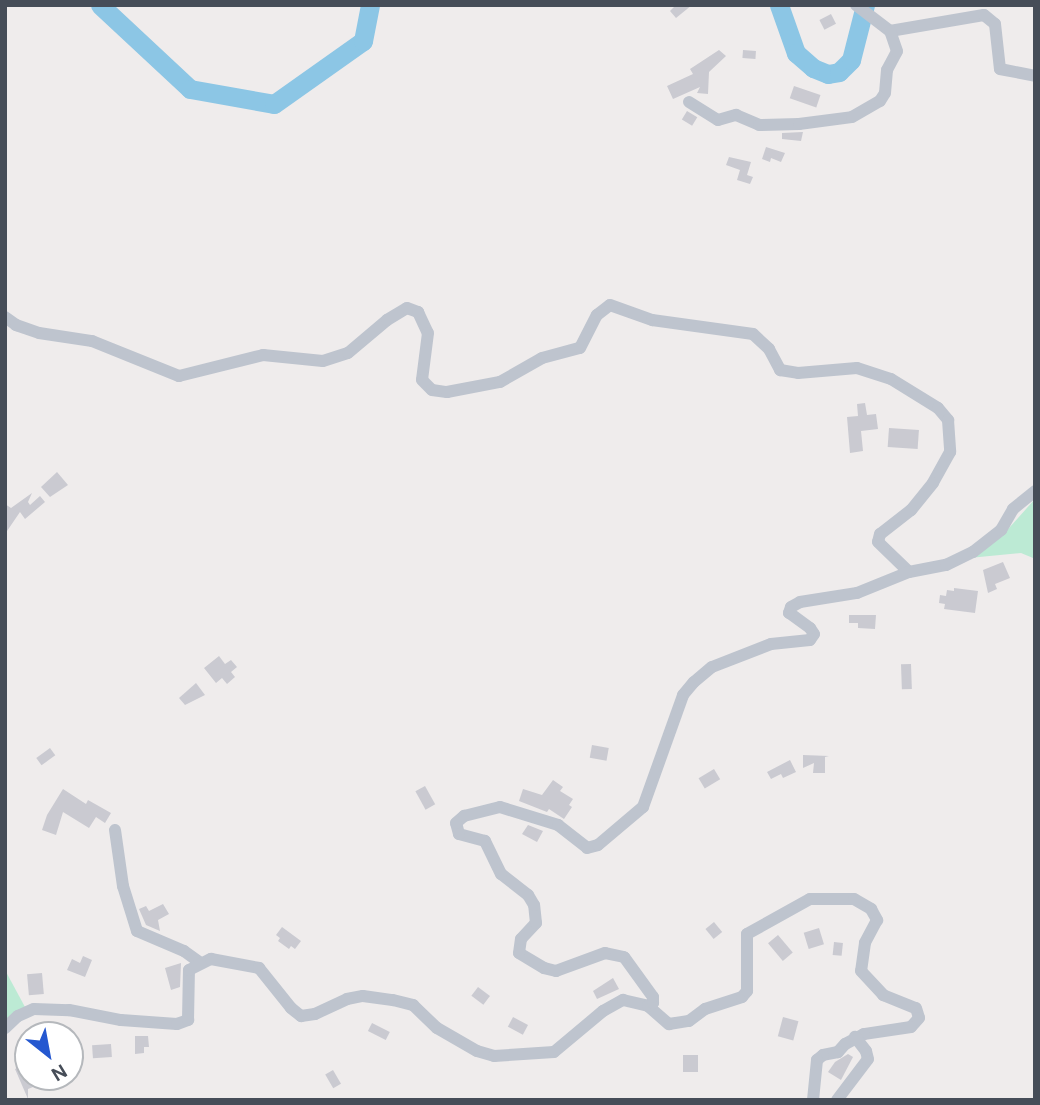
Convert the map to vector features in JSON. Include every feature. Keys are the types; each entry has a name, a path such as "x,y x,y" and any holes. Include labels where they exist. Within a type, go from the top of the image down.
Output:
{"street":[{"path":"690,102 718,120 736,115 759,125 799,124 852,117 880,101 885,93 887,70 897,51 887,30 856,5"},
{"path":"887,30 984,15 995,24 997,62 1000,69 1035,76"},
{"path":"5,317 16,325 38,333 92,341 179,376 263,355 323,361 348,353 387,320 407,309 418,312 428,333 422,380 432,390 447,392 500,382 542,358 580,348 597,315 610,305 652,320 753,334 769,349 780,370 798,373 857,368 891,379 917,393 948,420 950,452 933,483 911,510 880,534 878,542 885,552 909,572"},
{"path":"648,1006 653,1003 653,997 624,957 605,953 556,971 544,968 519,953 521,939 536,923 534,905 528,895 501,874 485,841 459,834 456,823 464,816 500,807 558,825 587,848 598,845 643,807 683,695 703,674 712,667 771,644 810,640 814,634 810,628 789,612 791,607 800,602 857,593 909,572 927,570 974,552 1001,530 1013,509 1035,491"},
{"path":"115,830 123,886 137,931 184,951 199,962"},
{"path":"5,1028 18,1016 34,1009 69,1010 121,1020 177,1024 188,1020 189,970 199,962 211,958 259,968 290,1008 301,1016 315,1014 347,999 363,996 413,1005 437,1028 477,1051 494,1056 554,1052 623,1000 648,1006 669,1024 689,1021 705,1009 742,997 747,990 747,934 810,899 853,899 871,909 877,920 865,943 861,971 867,981 883,995 915,1008 919,1018 911,1027 855,1037 838,1052 823,1055 817,1060 813,1100"},
{"path":"837,1100 868,1059 866,1051 855,1037"}],"green space":[{"path":"1035,499 1035,563 1033,558 1021,553 969,558 1009,528"},
{"path":"5,970 25,1007 5,1020"}],"building":[{"path":"676,5 692,5 676,18 670,11"},
{"path":"831,14 836,24 824,30 819,20"},
{"path":"719,50 726,56 709,72 708,94 697,93 700,87 673,99 667,86 693,74 690,69"},
{"path":"743,50 756,51 755,59 742,58"},
{"path":"794,86 820,95 816,107 790,98"},
{"path":"687,111 697,117 692,126 682,120"},
{"path":"803,132 801,141 782,139 782,133"},
{"path":"766,147 785,153 781,162 771,158 770,162 762,159"},
{"path":"729,157 751,162 747,175 753,177 750,184 737,180 740,170 726,165"},
{"path":"865,403 867,415 876,414 878,429 861,431 863,451 850,453 847,417 858,416 857,404"},
{"path":"889,428 919,430 918,449 888,447"},
{"path":"57,472 68,485 50,497 41,487"},
{"path":"32,493 28,502 30,505 40,496 45,502 25,519 20,512 5,534 5,504 11,508"},
{"path":"1003,562 1010,578 995,584 997,589 988,593 983,570"},
{"path":"954,588 978,591 975,613 944,609 945,604 939,603 940,595 946,596 947,590 954,591"},
{"path":"849,615 876,615 875,629 858,628 858,623 849,623"},
{"path":"219,656 225,664 231,660 237,667 231,672 235,677 227,684 222,678 216,683 204,668"},
{"path":"901,664 911,664 912,689 902,689"},
{"path":"196,683 205,695 185,705 179,698"},
{"path":"592,745 609,748 606,761 590,758"},
{"path":"50,748 55,755 42,765 36,758"},
{"path":"803,755 829,756 825,757 825,773 813,773 814,763 803,768"},
{"path":"790,760 796,772 783,778 781,774 771,779 767,772"},
{"path":"714,769 720,779 705,789 699,778"},
{"path":"553,780 563,787 560,791 573,799 569,805 572,807 564,819 549,809 547,812 519,801 523,789 542,795"},
{"path":"425,786 435,804 426,810 415,791"},
{"path":"63,789 86,804 88,800 111,813 105,823 96,817 89,828 63,812 56,835 42,830 47,815"},
{"path":"528,825 543,831 537,842 522,834"},
{"path":"163,904 169,914 158,920 160,931 146,925 139,909 146,906 149,911"},
{"path":"714,922 722,932 714,939 705,929"},
{"path":"282,927 301,941 295,949 291,946 289,949 278,941 280,938 276,935"},
{"path":"819,928 824,944 809,949 804,933"},
{"path":"778,935 793,953 783,961 768,943"},
{"path":"834,942 843,943 842,956 833,955"},
{"path":"83,956 92,960 85,977 67,970 72,959 80,963"},
{"path":"181,963 180,987 171,990 165,968"},
{"path":"42,973 44,994 29,995 27,974"},
{"path":"613,978 619,989 597,999 593,991"},
{"path":"478,987 490,996 483,1005 471,996"},
{"path":"513,1017 528,1025 523,1035 508,1027"},
{"path":"783,1017 798,1021 793,1040 778,1036"},
{"path":"372,1023 390,1032 386,1040 368,1031"},
{"path":"135,1036 148,1036 149,1047 144,1047 144,1053 135,1054"},
{"path":"111,1044 112,1057 93,1058 92,1045"},
{"path":"848,1054 853,1057 841,1080 828,1072 835,1062"},
{"path":"683,1055 698,1055 698,1072 683,1072"},
{"path":"333,1070 341,1084 333,1088 325,1074"}],"waterway":[{"path":"100,5 190,89 274,104 363,41 370,5"},
{"path":"779,5 796,53 813,68 828,74 839,72 851,60 865,5"}]}
